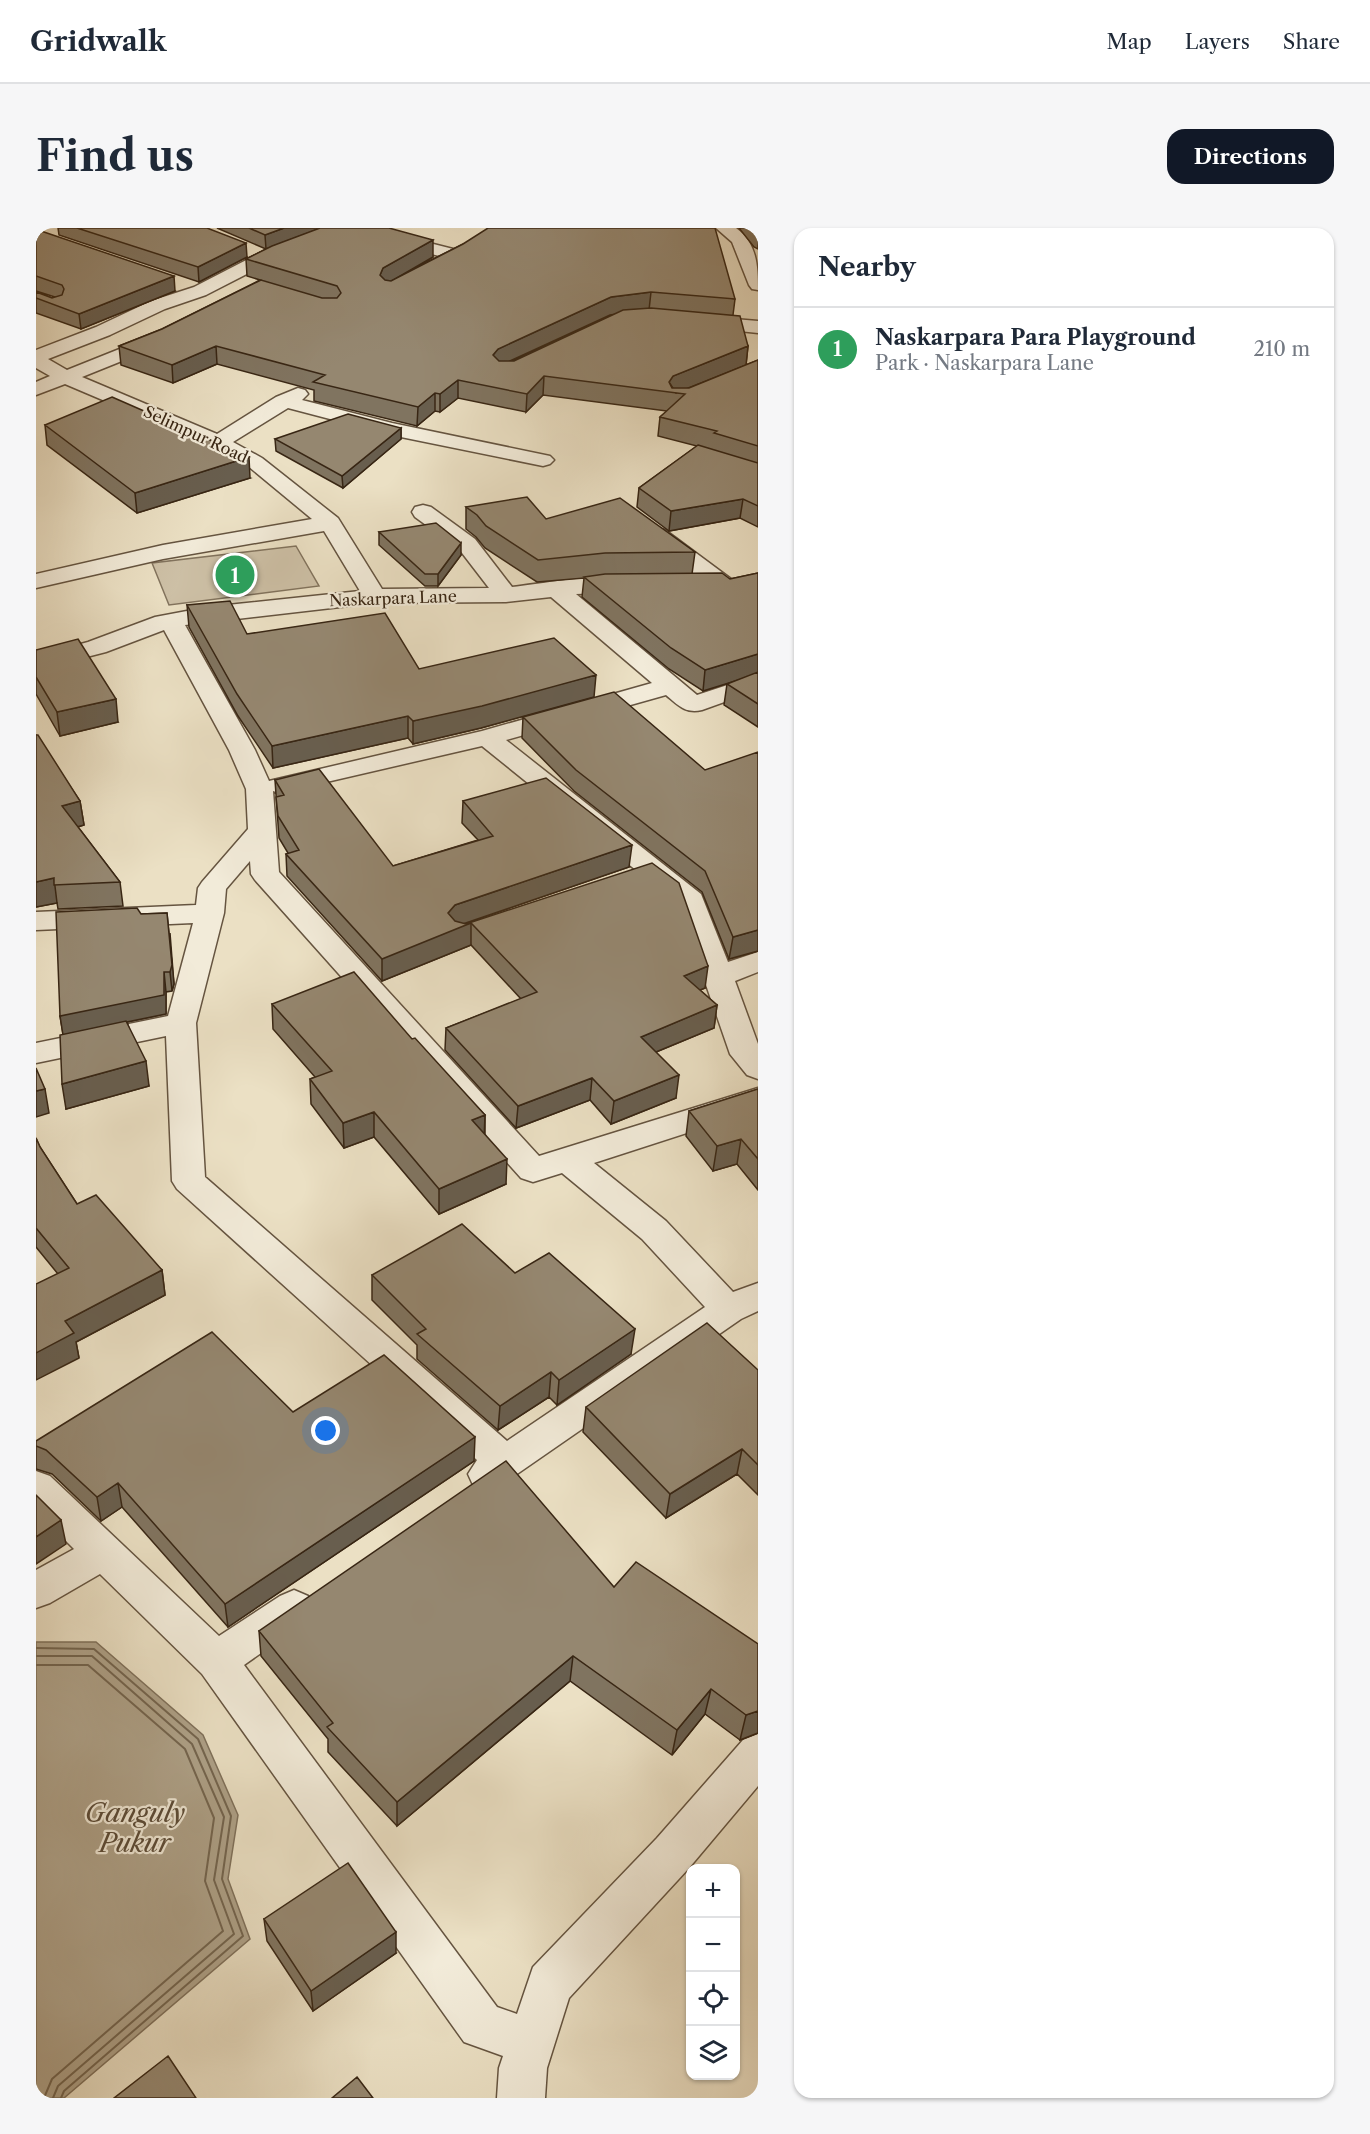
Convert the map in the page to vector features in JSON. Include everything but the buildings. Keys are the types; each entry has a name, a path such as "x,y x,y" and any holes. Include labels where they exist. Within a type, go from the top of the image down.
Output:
{"street":[{"path":"36,358 103,331 158,305 200,291 266,257 343,228"},
{"path":"725,228 740,239 758,285"},
{"path":"364,231 455,255"},
{"path":"740,239 758,234"},
{"path":"430,268 471,245"},
{"path":"247,250 266,257"},
{"path":"226,278 249,285"},
{"path":"178,283 200,291"},
{"path":"681,321 758,327"},
{"path":"36,389 67,378 181,328"},
{"name":"Selimpur Road","path":"36,358 67,378 218,442 255,462 330,522 375,596"},
{"path":"218,442 290,398 391,429 543,460"},
{"path":"423,512 467,544 506,595"},
{"path":"636,520 735,584 687,585"},
{"path":"36,581 164,552 330,522"},
{"name":"Naskarpara Lane","path":"36,663 97,647 155,624 208,614 375,596 506,595 592,586 651,585"},
{"path":"556,589 693,705 758,682"},
{"path":"171,621 242,750 260,789 265,874 533,1170 758,1099"},
{"path":"260,789 487,737 670,686"},
{"path":"487,737 691,900 746,1054 758,1068"},
{"path":"262,830 212,888 210,913 181,1023 189,1181 505,1462"},
{"path":"621,882 654,871"},
{"path":"36,921 210,913"},
{"path":"718,976 758,961"},
{"path":"36,1053 181,1023"},
{"path":"457,1495 743,1302 567,1158"},
{"path":"36,1487 217,1661 481,2025 531,2043"},
{"path":"36,1591 104,1551"},
{"path":"217,1661 322,1588"},
{"path":"521,2098 523,2068 550,1984 755,1765"}],"shaded area":[{"path":"296,546 319,586 169,605 152,563"}],"water":[{"name":"Ganguly Pukur","path":"36,1642 96,1642 203,1735 238,1815 228,1879 250,1939 64,2098 36,2098"}],"place":[{"name":"Naskarpara Para Playground","path":"235,575"}]}
